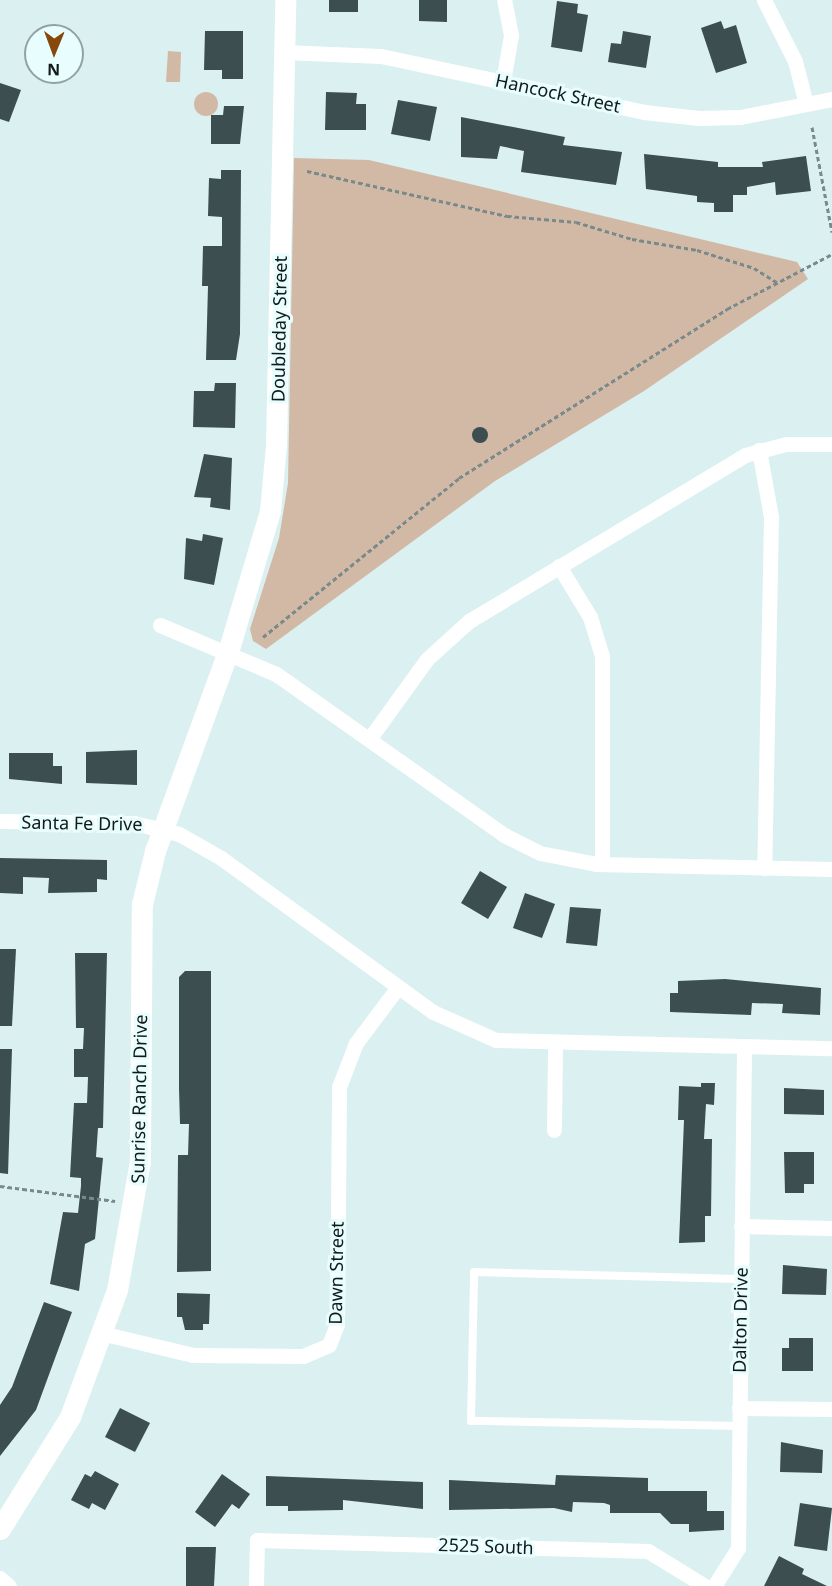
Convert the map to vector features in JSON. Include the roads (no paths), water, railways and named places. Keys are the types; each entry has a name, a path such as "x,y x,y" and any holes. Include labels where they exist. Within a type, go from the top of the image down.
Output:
{"street":[{"name":"Doubleday Street","path":"228,652 264,537 275,467 285,0"},
{"path":"503,81 511,34 504,0"},
{"path":"764,0 795,61 806,104"},
{"name":"Hancock Street","path":"284,52 381,56 699,118 740,117 832,99"},
{"path":"370,738 447,638 559,566 759,450 832,444"},
{"path":"759,450 771,517 764,868"},
{"path":"559,566 593,624 604,670 602,864"},
{"path":"160,625 228,652 299,688 513,840 560,859 602,864 832,869"},
{"name":"Sunrise Ranch Drive","path":"0,1529 58,1442 105,1334 135,1204 141,1129 141,913 163,828 228,652"},
{"name":"Santa Fe Drive","path":"0,821 163,828"},
{"path":"163,828 208,849 447,1021 478,1035 555,1044 832,1048"},
{"name":"Dawn Street","path":"105,1334 149,1348 193,1355 303,1356 329,1345 337,1324 339,1087 356,1043 398,987"},
{"path":"554,1130 555,1044"},
{"name":"Dalton Drive","path":"714,1586 738,1548 744,1047"},
{"path":"741,1226 832,1228"},
{"path":"739,1408 832,1409"},
{"name":"2525 South","path":"256,1586 257,1540 648,1551 705,1586"},
{"path":"0,1578 9,1586"}],"lane":[{"path":"739,1426 471,1421 474,1272 740,1279"}]}
